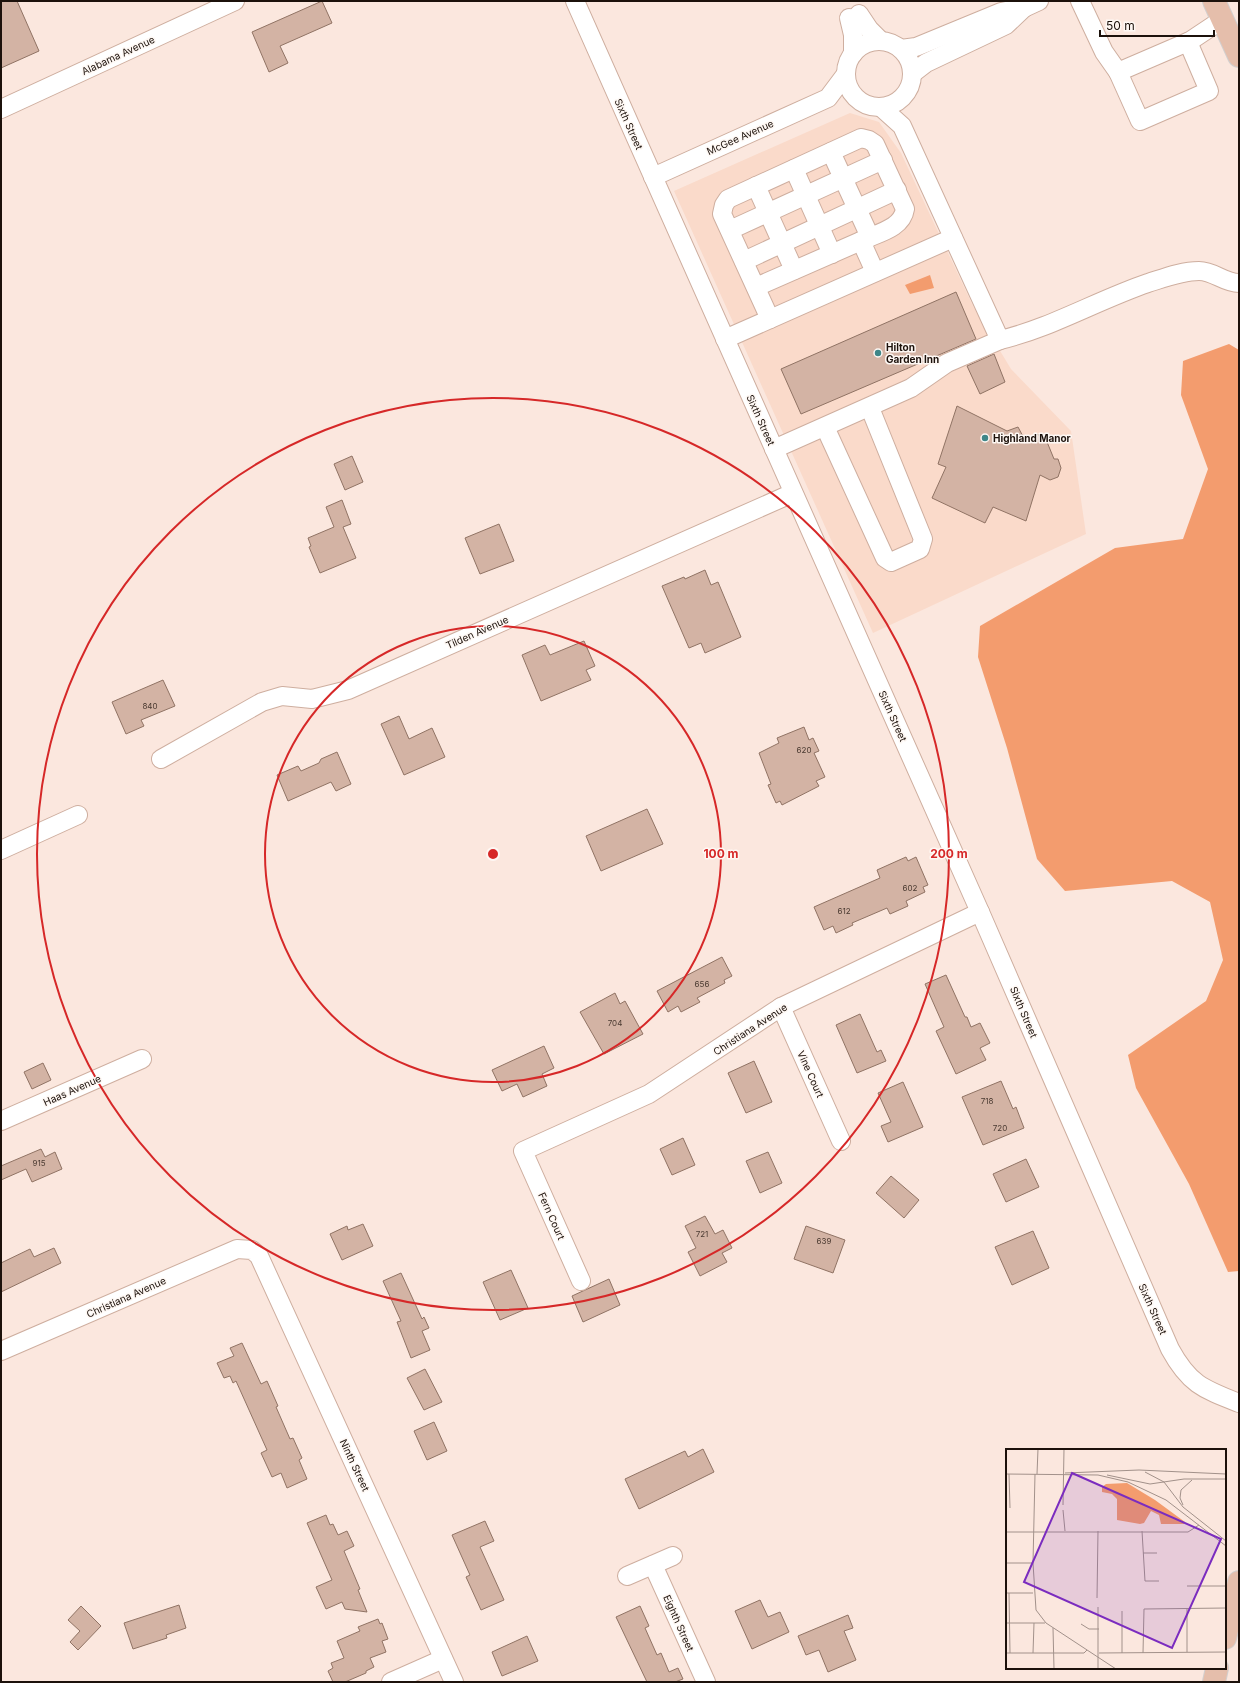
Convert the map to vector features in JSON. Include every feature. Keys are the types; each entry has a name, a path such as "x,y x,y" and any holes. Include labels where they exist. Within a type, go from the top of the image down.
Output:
{"main road":[{"path":"1218,10 1239,56"},
{"path":"1226,1634 1239,1582"},
{"path":"1214,1682 1217,1669"}],"street":[{"name":"Sixth Street","path":"575,1 980,912 1170,1348 1179,1365 1189,1378 1203,1388 1239,1403"},
{"path":"1080,1 1104,52 1118,72 1140,121 1210,91 1188,42"},
{"name":"Alabama Avenue","path":"1,109 225,3"},
{"path":"901,49 916,47 1001,12 1032,4"},
{"path":"913,73 926,63 1006,26 1032,4"},
{"path":"1118,72 1188,42 1218,10"},
{"path":"853,54 854,16 881,41"},
{"path":"881,41 892,43 901,49 911,64 913,73 912,83 902,99 893,105 882,108 871,107 861,102 853,95 847,85 846,74 848,63 860,46 870,42 881,41"},
{"name":"McGee Avenue","path":"653,177 828,98 846,74"},
{"path":"828,98 861,102"},
{"path":"902,99 902,126"},
{"path":"882,108 902,126 1000,340"},
{"path":"756,287 898,224 904,217 905,209 875,144 869,140 861,138 728,199 724,205 722,214 770,319"},
{"path":"832,152 857,208 875,272"},
{"path":"730,230 883,160"},
{"path":"794,169 832,254"},
{"path":"756,186 794,270"},
{"path":"744,261 897,190"},
{"path":"725,338 953,238"},
{"path":"774,449 870,408 911,388 948,362 1000,340 1021,335 1089,305 1162,278 1199,271 1215,275 1230,283 1239,283"},
{"path":"825,427 885,558 891,562 920,549 923,539 870,408"},
{"name":"Tilden Avenue","path":"161,760 262,702 282,696 312,699 348,690 794,492"},
{"path":"1,850 78,815"},
{"name":"Christiana Avenue","path":"523,1151 649,1094 782,1007 980,912"},
{"name":"Vine Court","path":"782,1007 841,1141"},
{"name":"Haas Avenue","path":"1,1121 142,1059"},
{"name":"Fern Court","path":"523,1151 581,1281"},
{"name":"Christiana Avenue","path":"1,1351 237,1249 252,1250"},
{"name":"Ninth Street","path":"252,1250 259,1256 454,1682"},
{"path":"628,1576 673,1556"},
{"name":"Eighth Street","path":"653,1565 706,1682"},
{"path":"391,1682 443,1659"}],"shaded area":[{"path":"850,113 879,122 901,153 973,306 1011,369 1071,431 1086,534 873,633 674,191"},
{"path":"930,275 934,288 910,294 905,285"},
{"path":"1229,344 1239,350 1239,1271 1228,1272 1189,1184 1136,1088 1128,1055 1206,1001 1223,960 1210,902 1172,881 1065,891 1037,859 1007,748 978,657 980,626 1115,548 1183,539 1208,469 1181,395 1183,361"}],"building":[{"path":"1,1 17,1 39,51 1,68"},
{"path":"322,1 332,23 280,46 288,63 269,72 252,32"},
{"name":"Hilton Garden Inn","path":"956,292 976,339 801,414 781,369"},
{"path":"994,354 1005,382 980,394 967,366"},
{"name":"Highland Manor","path":"957,406 1007,431 1018,427 1026,442 1038,434 1041,439 1045,437 1054,459 1058,459 1061,468 1058,477 1050,480 1040,475 1026,521 993,507 985,523 932,498 946,467 938,464"},
{"path":"352,456 363,482 345,490 334,464"},
{"path":"342,500 351,524 343,527 356,558 320,573 309,547 311,546 308,538 334,527 326,507"},
{"path":"499,524 514,561 480,574 465,538"},
{"path":"705,570 711,585 718,582 741,637 705,653 701,643 689,648 662,586 684,577 685,579"},
{"path":"584,641 595,666 586,670 591,680 541,701 522,655 545,645 550,655"},
{"path":"163,680 175,706 141,720 144,726 126,734 112,702"},
{"path":"399,716 409,739 432,728 445,757 404,775 381,724"},
{"path":"804,727 809,740 813,738 819,751 814,753 825,777 816,781 819,786 782,805 780,801 776,803 768,785 771,784 759,753 779,743 777,738"},
{"path":"337,752 351,784 336,791 331,782 288,801 277,775 298,766 301,771 319,763 321,759"},
{"path":"647,809 663,844 601,871 586,836"},
{"path":"906,857 908,861 916,857 928,885 923,887 925,892 906,901 908,906 890,914 887,908 852,923 853,925 836,933 833,926 824,930 814,907 880,878 877,870"},
{"path":"722,957 732,976 724,980 725,983 697,998 700,1002 681,1012 678,1006 668,1012 657,991"},
{"path":"946,975 971,1027 980,1023 990,1043 980,1048 986,1060 956,1074 936,1031 944,1027 925,984"},
{"path":"615,993 620,1004 625,1001 643,1034 604,1054 580,1012"},
{"path":"860,1014 877,1052 881,1050 886,1061 857,1073 836,1025"},
{"path":"544,1046 554,1068 542,1074 547,1086 523,1097 517,1084 502,1091 492,1070"},
{"path":"754,1061 772,1102 746,1113 728,1073"},
{"path":"43,1063 51,1080 32,1089 24,1072"},
{"path":"1001,1081 1013,1109 1016,1107 1024,1128 983,1145 962,1097"},
{"path":"903,1082 923,1127 888,1142 881,1126 891,1122 878,1093"},
{"path":"683,1138 695,1165 672,1175 660,1149"},
{"path":"41,1149 45,1157 55,1152 62,1169 32,1182 26,1169 1,1180 1,1166"},
{"path":"768,1152 782,1183 760,1193 746,1161"},
{"path":"1026,1159 1039,1187 1006,1202 993,1174"},
{"path":"891,1176 919,1200 904,1218 876,1193"},
{"path":"705,1216 715,1234 723,1230 732,1248 722,1253 727,1262 700,1276 688,1252 696,1248 685,1226"},
{"path":"363,1224 373,1246 342,1260 330,1234 347,1226 348,1230"},
{"path":"806,1226 845,1240 833,1273 794,1259"},
{"path":"1033,1231 1049,1268 1012,1285 995,1247"},
{"path":"54,1248 61,1263 1,1292 1,1263 30,1249 34,1257"},
{"path":"511,1270 528,1308 500,1320 483,1282"},
{"path":"401,1273 422,1319 424,1317 429,1328 422,1331 430,1350 411,1358 397,1322 401,1321 383,1281"},
{"path":"609,1279 620,1305 583,1322 572,1296"},
{"path":"242,1343 261,1384 267,1381 278,1406 276,1407 290,1439 293,1438 302,1458 299,1460 307,1479 287,1488 281,1473 272,1477 261,1453 267,1450 236,1381 233,1383 230,1376 224,1378 217,1363 234,1356 230,1348"},
{"path":"425,1369 442,1402 424,1410 407,1378"},
{"path":"434,1422 447,1451 427,1460 414,1431"},
{"path":"703,1449 714,1472 639,1509 625,1479 685,1451 688,1457"},
{"path":"326,1515 330,1525 333,1524 338,1535 347,1531 354,1546 344,1551 360,1589 358,1590 367,1612 345,1609 342,1602 326,1609 316,1587 332,1580 307,1523"},
{"path":"485,1521 494,1541 480,1547 504,1600 481,1610 466,1577 470,1575 452,1535"},
{"path":"760,1600 768,1617 780,1612 789,1632 752,1649 735,1611"},
{"path":"179,1605 186,1628 166,1635 167,1638 133,1649 124,1623"},
{"path":"81,1606 101,1626 78,1650 70,1642 80,1631 68,1620"},
{"path":"640,1606 649,1626 645,1628 657,1655 661,1653 669,1672 678,1668 683,1679 675,1682 647,1682 616,1617"},
{"path":"848,1615 853,1628 844,1631 856,1660 828,1672 819,1650 806,1655 798,1636"},
{"path":"378,1619 380,1624 382,1623 388,1639 382,1641 386,1652 370,1658 374,1667 366,1671 366,1673 345,1682 333,1682 328,1671 333,1668 331,1663 344,1658 337,1641 360,1631 358,1627"},
{"path":"527,1636 538,1661 502,1676 492,1652"}],"place":[{"name":"Hilton Garden Inn","path":"878,353"},
{"name":"Highland Manor","path":"985,438"}]}
